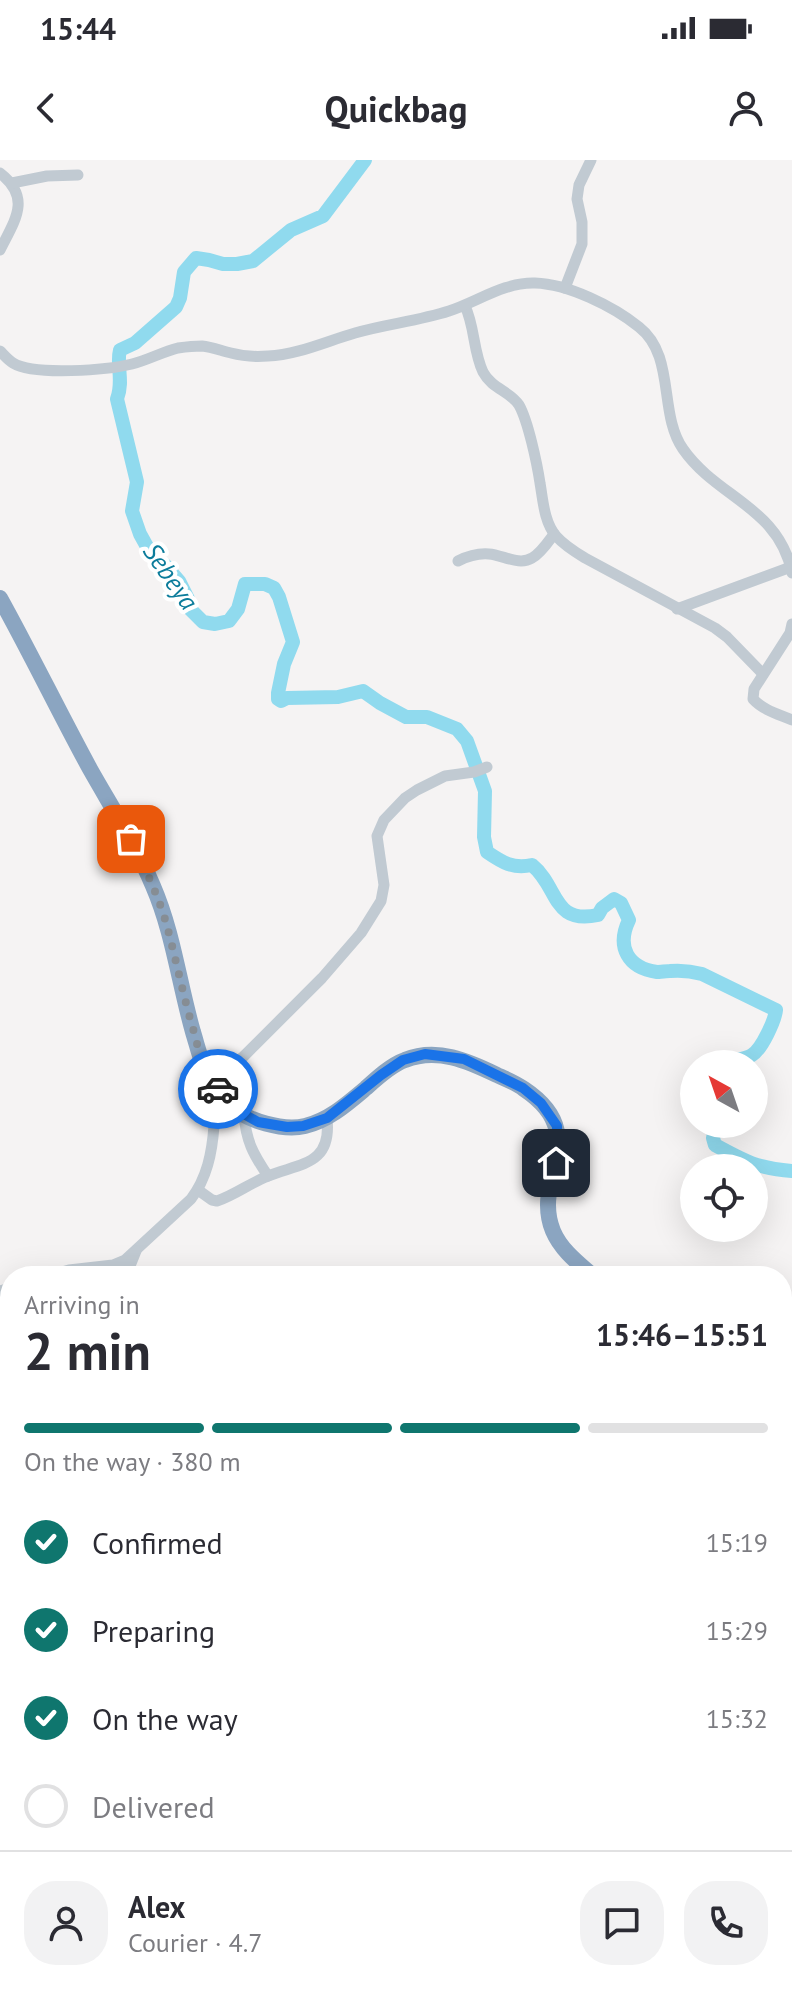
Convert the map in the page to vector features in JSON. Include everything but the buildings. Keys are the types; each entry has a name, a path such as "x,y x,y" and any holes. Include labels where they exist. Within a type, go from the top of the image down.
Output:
{"highway":[{"path":"0,598 153,885 169,933 185,1004 210,1080 238,1111 258,1122 287,1127 303,1126 327,1118 392,1067 403,1060 425,1054 464,1059 523,1088 541,1103 557,1126 556,1163 548,1203 553,1231 564,1249 582,1266"}],"street":[{"path":"565,288 582,244 582,222 577,199 584,171 591,160"},
{"path":"0,173 12,183 19,209 0,250"},
{"path":"12,183 47,176 78,175"},
{"path":"0,351 14,364 35,370 132,364 177,349 203,346 236,354 269,356 443,313 499,290 534,283 565,288 624,316 650,337 658,351 672,426 679,444 710,479 771,526 785,550 791,570 677,609"},
{"path":"465,306 472,321 477,356 483,372 490,383 519,405 532,444 544,508 554,534 585,558 715,628 763,674"},
{"path":"458,561 472,554 492,554 519,561 531,559 554,534"},
{"path":"792,624 790,633 754,689 753,699 769,711 792,720"},
{"path":"210,1080 243,1057 322,978 361,933 381,901 384,885 377,836 384,820 417,790 445,776 481,770"},
{"path":"104,1266 125,1260 191,1199 210,1160 214,1126 238,1111 255,1158 268,1176"},
{"path":"198,1190 217,1201 268,1176 310,1161 320,1154 326,1144 329,1131 327,1118"},
{"path":"130,1266 137,1250"}],"waterway":[{"name":"Sebeya","path":"365,160 323,216 291,230 253,261 223,264 196,258 184,272 176,307 135,343 120,350 117,399 137,482 132,511 140,534 150,552 179,581 190,609 203,622 215,624 229,621 238,609 245,584 265,584 274,588 293,642 284,664 278,693 281,701 287,698 338,697 363,691 406,717 427,717 457,729 467,741 485,791 484,837 487,852 508,864 532,865 558,902 572,914 583,917 598,915 614,899 621,903 629,920 624,947 627,955 639,966 657,972 702,974 776,1010 758,1050"},
{"name":"Sebeya","path":"713,1138 715,1145 735,1156 770,1168 792,1171"}],"way so far":[{"path":"131,839 163,910 201,1057 210,1080 218,1089"}],"route":[{"path":"218,1089 233,1108 258,1122 287,1127 303,1126 327,1118 403,1060 425,1054 464,1059 523,1088 541,1103 557,1126 556,1163"}]}
